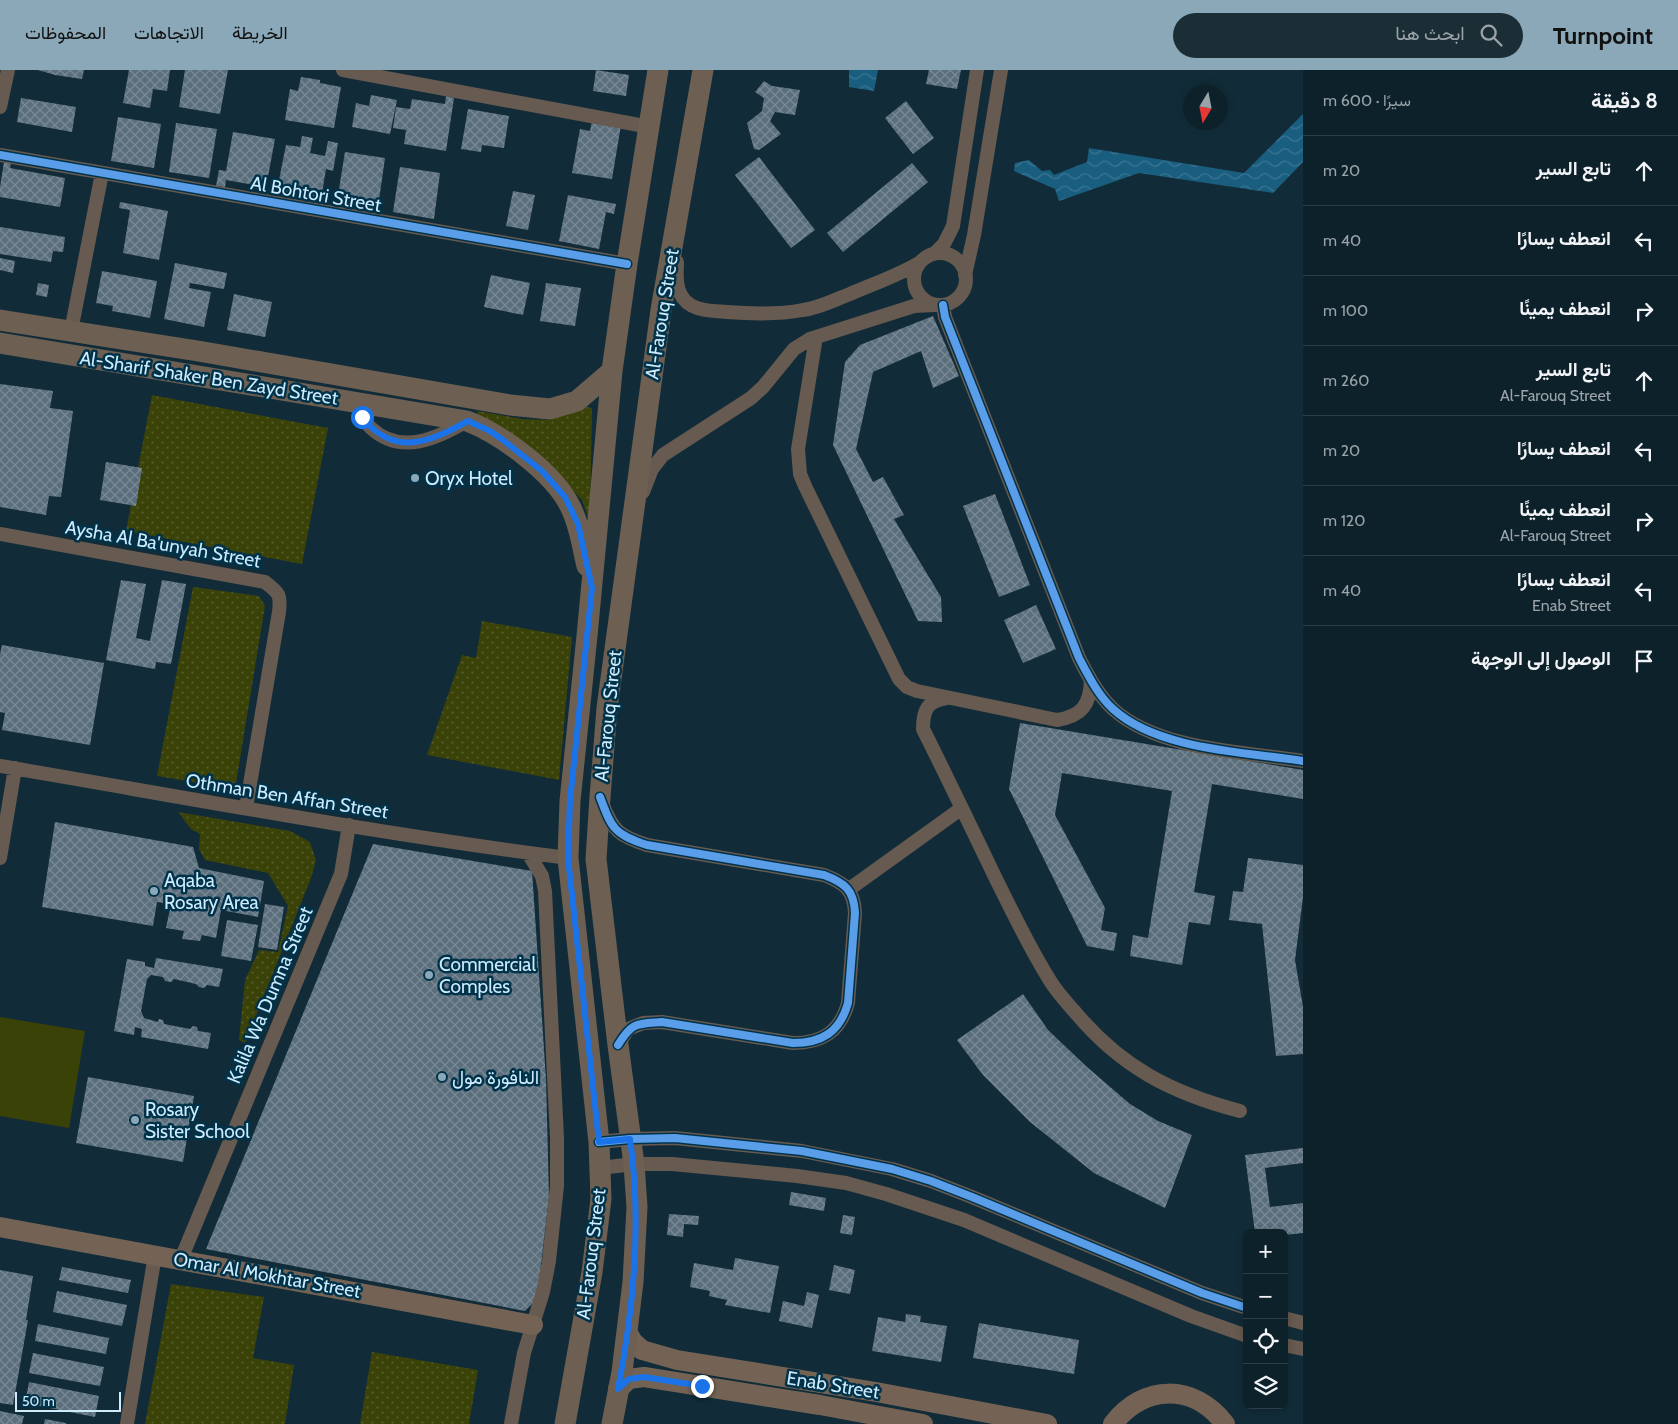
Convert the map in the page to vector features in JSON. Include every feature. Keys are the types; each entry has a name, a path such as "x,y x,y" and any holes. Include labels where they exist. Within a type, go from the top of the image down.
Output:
{"main road":[{"name":"Al-Farouq Street","path":"564,1424 582,1337 598,1234 601,1200 599,1142 568,858 570,801 612,371 658,70"},
{"name":"Al-Farouq Street","path":"612,1424 633,1282 636,1207 634,1164 596,859 600,797 607,708 661,310 703,70"},
{"name":"Al-Sharif Shaker Ben Zayd Street","path":"0,320 198,351 510,405 550,409 577,400 612,371"},
{"name":"Al-Sharif Shaker Ben Zayd Street","path":"0,343 468,421 490,431 503,440 542,471 565,497 578,524 592,588"},
{"path":"195,376 198,351"}],"street":[{"path":"0,107 8,70"},
{"path":"343,70 650,127"},
{"path":"934,254 944,244 953,226 977,70"},
{"path":"633,524 652,470 663,455 751,398 763,387 794,349 816,337 914,306 939,305 958,297 965,283 965,275 974,236 1001,70"},
{"name":"Al Bohtori Street","path":"0,156 627,264"},
{"path":"71,331 102,173"},
{"path":"678,214 677,281 680,293 694,307 706,310 760,314 804,310 819,306 901,273 934,254 951,256 958,261 965,275"},
{"path":"919,263 915,271 915,288 927,302 939,305 945,317 1080,658 1095,688 1114,710 1155,734 1192,745 1303,760"},
{"path":"816,337 798,449 800,474 899,679 907,687 917,691 1057,720 1070,718 1085,706 1090,694 1090,680"},
{"path":"354,402 370,428 381,436 395,441 413,443 432,439 468,421"},
{"name":"Aysha Al Ba'unyah Street","path":"0,534 266,582 278,592 280,598 279,612 246,808"},
{"path":"949,698 938,699 931,703 923,717 923,729 1027,942 1050,981 1089,1030 1112,1051 1142,1072 1206,1102 1240,1111"},
{"name":"Othman Ben Affan Street","path":"0,766 349,825 568,858"},
{"path":"0,858 15,768"},
{"path":"600,797 607,817 616,831 630,839 647,845 824,875 838,881 854,898 855,913 848,1003 845,1014 831,1032 820,1039 808,1043 793,1043 662,1022 642,1023 628,1029 618,1045"},
{"path":"848,890 962,808"},
{"name":"Kalila Wa Dumna Street","path":"181,1259 341,874 349,825"},
{"path":"511,1424 524,1353 544,1292 549,1261 558,1161 545,891 542,876 528,853"},
{"path":"599,1142 675,1138 802,1151 892,1169 931,1181 972,1197 1202,1293 1243,1307"},
{"path":"600,1168 634,1164 672,1164 797,1176 846,1183 964,1220 1191,1316 1243,1335"},
{"name":"Omar Al Mokhtar Street","path":"0,1228 181,1259 533,1325"},
{"path":"127,1424 155,1255"},
{"path":"1288,1319 1303,1322"},
{"name":"Enab Street","path":"627,1332 633,1342 642,1350 677,1360 885,1393 1046,1424"},
{"path":"1288,1346 1303,1349"},
{"name":"Enab Street","path":"618,1389 629,1379 644,1377 820,1405 923,1424"},
{"path":"1113,1424 1120,1414 1143,1398 1169,1393 1195,1399 1207,1406 1224,1424"}],"green space":[{"path":"152,395 328,428 302,564 126,531"},
{"path":"587,407 592,408 590,522 582,500 550,466 476,418 478,411 522,419 549,420"},
{"path":"193,587 259,596 265,606 235,789 157,776"},
{"path":"482,621 572,637 559,780 427,755 462,655 476,658"},
{"path":"178,812 290,831 310,842 316,860 311,878 245,1043 239,1040 245,980 259,950 278,952 288,906 268,873 205,860 199,849 200,834 191,829"},
{"path":"0,1017 85,1031 69,1128 0,1116"},
{"path":"171,1284 264,1297 253,1358 294,1365 285,1424 145,1424"},
{"path":"372,1352 478,1370 469,1424 360,1424"}],"water":[{"path":"849,70 878,70 874,91 849,87"},
{"path":"1303,114 1303,162 1273,193 1139,173 1059,201 1055,189 1014,171 1015,163 1029,160 1042,171 1050,170 1054,175 1087,162 1089,148 1244,173"}],"building":[{"path":"38,70 84,70 82,79"},
{"path":"129,70 170,70 167,91 153,89 150,108 123,103"},
{"path":"185,70 228,70 220,114 179,107"},
{"path":"596,70 629,75 626,96 593,91"},
{"path":"929,70 961,70 957,89 926,84"},
{"path":"301,77 320,80 320,83 341,87 334,128 285,120 290,89 298,91"},
{"path":"764,81 772,86 800,90 795,115 775,112 770,121 781,134 759,150 754,149 747,123 762,111 764,98 755,92"},
{"path":"371,95 397,100 390,134 352,127 356,103 369,106"},
{"path":"446,96 454,98 446,151 404,144 406,130 393,128 396,107 410,109 412,99 445,104"},
{"path":"21,98 76,107 72,132 17,122"},
{"path":"906,101 934,138 913,154 885,118"},
{"path":"468,109 509,116 504,148 482,145 481,152 461,149"},
{"path":"118,117 161,124 154,168 111,161"},
{"path":"592,121 621,125 612,179 572,173 580,129 590,131"},
{"path":"176,123 217,129 209,178 169,172"},
{"path":"233,132 275,139 266,187 226,180 225,187 216,186 219,170 226,171"},
{"path":"302,136 313,138 310,153 325,156 328,141 338,143 333,171 326,169 321,199 277,190 286,145 300,147"},
{"path":"345,152 385,158 378,207 337,201"},
{"path":"759,157 815,230 791,248 735,175"},
{"path":"4,162 11,163 10,168 65,178 60,207 0,197"},
{"path":"912,163 928,182 843,252 827,233"},
{"path":"400,167 440,173 434,219 393,212"},
{"path":"513,191 535,195 528,230 506,226"},
{"path":"568,195 616,204 614,214 606,212 599,249 559,241"},
{"path":"120,202 168,211 159,260 123,253 130,210 119,208"},
{"path":"0,227 65,237 63,252 53,251 51,262 0,254"},
{"path":"0,258 15,261 13,273 0,270"},
{"path":"175,263 227,273 224,289 190,283 189,288 211,292 204,327 164,319"},
{"path":"102,271 157,281 150,318 112,311 113,306 96,303"},
{"path":"491,275 530,283 523,315 484,307"},
{"path":"38,283 49,285 47,297 36,295"},
{"path":"546,283 581,288 575,326 540,321"},
{"path":"234,294 272,302 265,337 227,330"},
{"path":"933,316 959,376 933,388 921,351 873,372 856,449 873,482 883,477 904,515 894,519 941,597 942,622 918,621 833,445 845,362 860,345"},
{"path":"0,384 53,391 50,408 73,411 61,497 49,496 46,515 0,507"},
{"path":"106,462 142,468 136,506 100,500"},
{"path":"995,494 1030,585 999,597 963,506"},
{"path":"121,580 146,584 136,638 150,641 162,580 186,584 171,664 156,662 155,669 106,660"},
{"path":"1036,605 1056,649 1023,663 1004,620"},
{"path":"2,645 104,663 90,745 2,730 5,713 0,712 0,654"},
{"path":"1020,723 1303,770 1303,799 1212,784 1194,892 1215,896 1210,925 1189,922 1182,965 1130,956 1133,935 1148,938 1172,791 1062,773 1055,815 1105,908 1101,930 1117,933 1114,951 1087,946 1009,789"},
{"name":"Aqaba Rosary Area","path":"55,822 193,847 199,868 264,881 258,917 221,910 216,938 202,935 200,941 182,939 184,931 166,928 171,904 157,902 153,926 42,907"},
{"name":"Commercial Comples","path":"373,844 532,871 546,1079 549,1197 537,1299 525,1311 206,1249"},
{"path":"1248,858 1303,865 1303,897 1295,960 1303,1007 1303,1054 1276,1056 1262,924 1229,920 1233,891 1243,892"},
{"path":"265,904 284,907 277,950 258,947"},
{"path":"227,920 258,925 251,961 221,956"},
{"name":"Rosary Sister School","path":"156,958 223,969 219,987 207,985 204,988 196,984 174,979 171,982 165,981 163,977 151,975 147,979 141,1011 144,1018 158,1022 159,1019 163,1020 164,1024 190,1029 193,1026 197,1027 198,1031 211,1033 208,1049 141,1037 142,1029 135,1027 134,1035 114,1031 127,959 145,962 145,966 154,968"},
{"path":"1023,994 1048,1030 1130,1104 1158,1121 1192,1135 1165,1208 1094,1173 1030,1122 983,1075 957,1040"},
{"name":"Rosary Sister School","path":"88,1077 194,1096 183,1162 76,1143"},
{"path":"1303,1148 1303,1163 1265,1168 1270,1207 1303,1203 1303,1233 1288,1235 1288,1229 1254,1229 1245,1155"},
{"path":"791,1192 826,1198 824,1211 789,1205"},
{"path":"669,1214 699,1216 698,1225 684,1224 683,1237 667,1235"},
{"path":"843,1215 855,1217 852,1235 840,1233"},
{"path":"735,1258 779,1266 770,1313 725,1305 727,1300 709,1296 710,1291 690,1287 694,1263 733,1270"},
{"path":"834,1265 855,1270 850,1294 829,1290"},
{"path":"62,1267 131,1280 128,1293 59,1280"},
{"path":"0,1270 33,1276 26,1320 28,1320 13,1405 0,1403"},
{"path":"57,1291 127,1305 122,1326 53,1312"},
{"path":"807,1292 819,1295 812,1328 779,1321 783,1301 804,1306"},
{"path":"906,1314 921,1316 920,1322 947,1326 941,1362 872,1351 878,1317 905,1322"},
{"path":"979,1323 1079,1340 1074,1374 973,1358"},
{"path":"38,1324 109,1338 106,1354 35,1341"},
{"path":"33,1353 104,1367 100,1386 29,1373"},
{"path":"29,1382 99,1396 95,1417 25,1403"},
{"path":"0,1411 24,1416 22,1424 0,1424"},
{"path":"45,1419 66,1423 66,1424 44,1424"}],"cycle path":[{"path":"0,155 627,264"},
{"path":"943,305 945,317 1079,658 1103,698 1113,709 1132,723 1178,741 1203,747 1303,761"},
{"path":"600,797 611,823 627,837 647,845 824,875 838,881 847,888 853,898 855,913 848,1003 845,1013 835,1028 821,1038 813,1041 793,1043 662,1022 640,1024 631,1028 618,1045"},
{"path":"599,1142 675,1138 802,1151 892,1169 931,1181 972,1197 1202,1293 1243,1307"}],"place":[{"name":"Oryx Hotel","path":"415,478"},
{"name":"Aqaba Rosary Area","path":"154,891"},
{"name":"Commercial Comples","path":"429,975"},
{"name":"النافورة مول","path":"442,1077"},
{"name":"Rosary Sister School","path":"135,1120"}],"route":[{"path":"362,417 370,428 381,436 395,441 413,443 432,439 468,421 478,425 503,440 542,471 565,497 578,524 592,588 570,801 568,858 599,1142 630,1139 634,1164 636,1207 633,1282 622,1372 618,1389 624,1382 636,1377 702,1386"}]}
